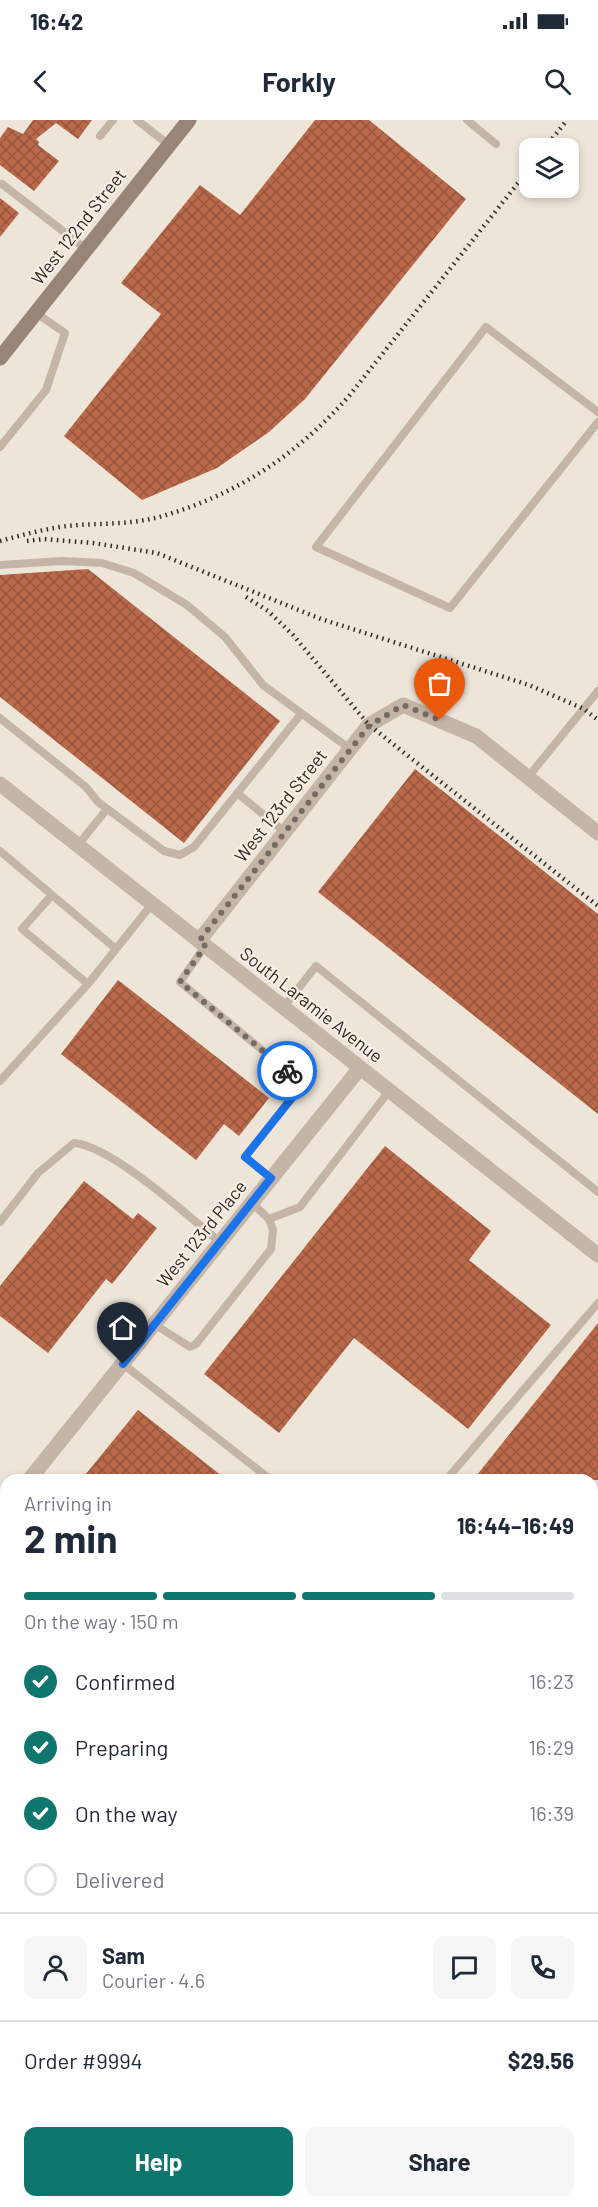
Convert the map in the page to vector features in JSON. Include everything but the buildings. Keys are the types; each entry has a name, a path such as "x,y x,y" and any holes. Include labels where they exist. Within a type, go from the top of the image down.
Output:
{"street":[{"name":"West 122nd Street","path":"1,353 36,313 189,120"},
{"name":"West 123rd Street","path":"202,944 285,832 369,726 403,705 476,736 528,777"},
{"path":"528,777 598,833"},
{"name":"South Laramie Avenue","path":"0,784 598,1256"},
{"name":"West 123rd Place","path":"34,1474 360,1068"}],"lane":[{"path":"100,136 113,120"},
{"path":"137,120 169,145"},
{"path":"467,120 496,144"},
{"path":"2,184 86,249"},
{"path":"0,447 46,390 65,333 36,313"},
{"path":"598,412 486,327 316,547 450,608 598,422"},
{"path":"0,565 62,561 102,563 134,573 187,605 225,637 262,686 350,749"},
{"path":"528,777 598,691"},
{"path":"0,718 86,787 107,809 164,851 180,855 194,847 301,714"},
{"path":"237,793 285,832"},
{"path":"78,845 107,809"},
{"path":"0,851 116,949"},
{"path":"52,895 22,929 88,984"},
{"path":"0,1081 88,984 152,904"},
{"path":"202,944 180,982 303,1084 245,1157 271,1178"},
{"path":"284,1008 316,966 598,1192"},
{"path":"269,1220 300,1207 389,1091"},
{"path":"0,1222 38,1173 74,1143 83,1144 114,1159 220,1242"},
{"path":"154,1324 190,1347 196,1344 272,1249 273,1230 269,1220 252,1203"},
{"path":"451,1474 598,1303"},
{"path":"123,1364 263,1474"}],"railway":[{"path":"553,138 567,120"},
{"path":"0,541 58,527 148,520 213,498 263,471 308,437 349,396 519,182"},
{"path":"27,541 44,539 93,543 157,553 321,619 529,685 584,709 598,720"},
{"path":"246,597 268,611 293,635 369,725 598,906"}],"way so far":[{"path":"287,1071 180,982 205,946 199,941 369,726 403,705 440,720"}],"route":[{"path":"123,1364 271,1178 245,1157 303,1084 287,1071"}]}
